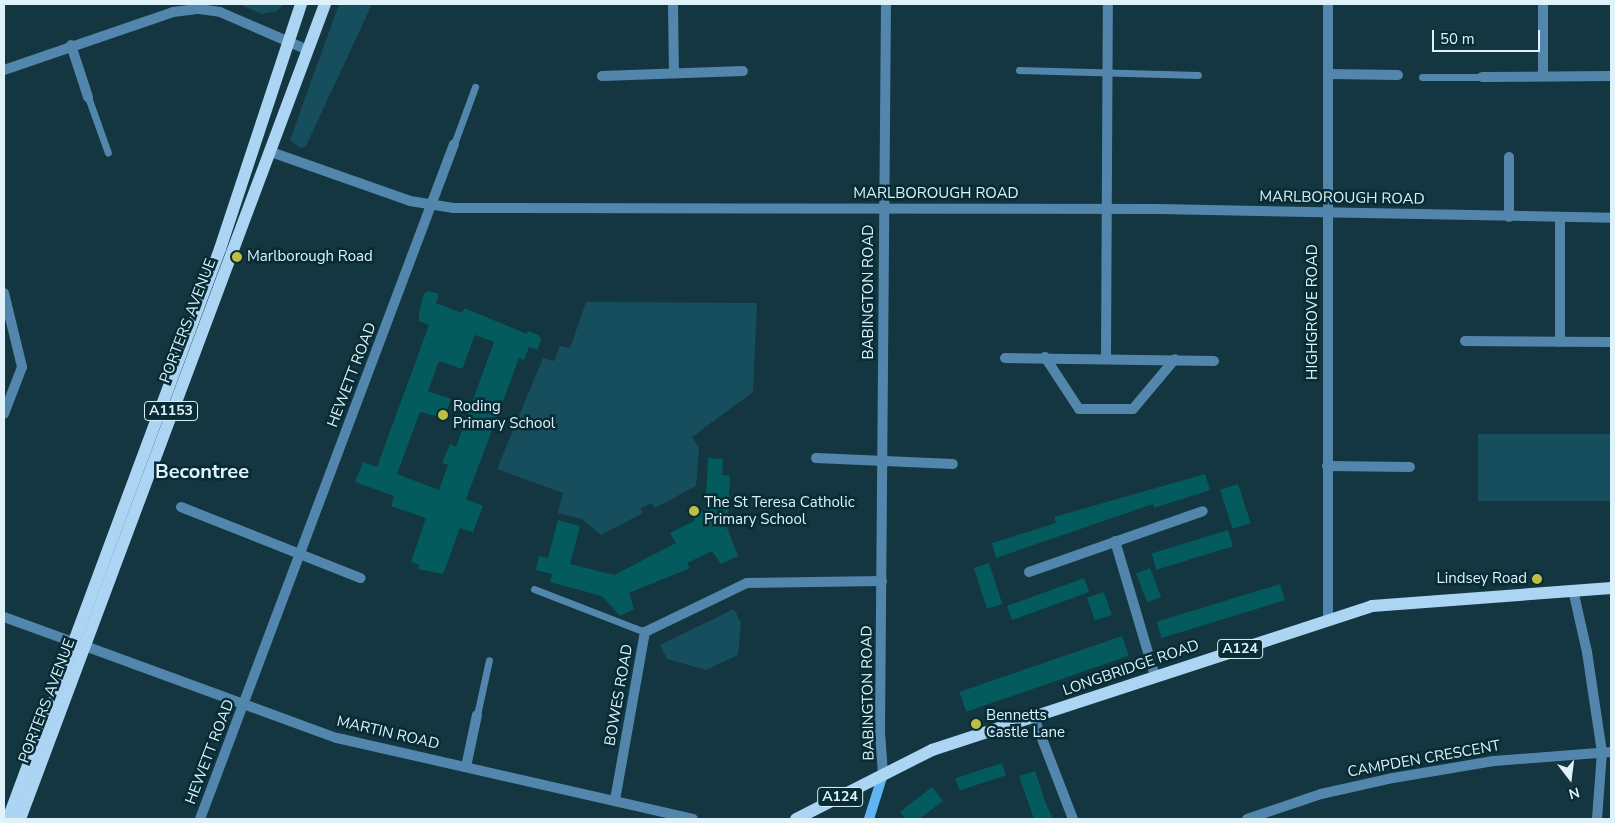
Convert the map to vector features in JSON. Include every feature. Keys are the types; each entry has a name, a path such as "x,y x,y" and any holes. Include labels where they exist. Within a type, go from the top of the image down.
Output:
{"main road":[{"name":"PORTERS AVENUE","path":"20,819 79,644 220,249 301,4"},
{"name":"PORTERS AVENUE","path":"8,819 79,644 271,152 324,4"},
{"name":"LONGBRIDGE ROAD","path":"796,819 932,750 1372,606 1611,588"},
{"path":"869,819 883,774"}],"street":[{"path":"673,4 674,73"},
{"name":"BABINGTON ROAD","path":"883,774 880,732 884,461 886,4"},
{"path":"1106,357 1108,4"},
{"name":"HIGHGROVE ROAD","path":"1328,4 1328,620"},
{"path":"1543,4 1543,76"},
{"path":"4,70 71,45 172,12 199,9 220,12 308,50"},
{"path":"71,45 88,96"},
{"path":"602,76 743,71"},
{"path":"1328,74 1398,76"},
{"path":"1482,77 1611,76"},
{"name":"HEWETT ROAD","path":"200,819 454,144"},
{"name":"MARLBOROUGH ROAD","path":"271,152 431,206 1107,209 1611,218"},
{"path":"1509,157 1509,217"},
{"path":"1560,218 1560,342"},
{"path":"4,293 22,367 4,414"},
{"path":"1465,341 1611,342"},
{"path":"1045,357 1079,409 1133,409 1176,359"},
{"path":"1005,358 1106,357 1214,361"},
{"path":"816,458 953,464"},
{"path":"1327,466 1410,468"},
{"path":"181,507 360,578"},
{"path":"1029,572 1203,511"},
{"path":"1115,541 1155,676"},
{"name":"BOWES ROAD","path":"615,800 645,632 747,583 882,581"},
{"path":"1573,590 1607,752 1597,819"},
{"name":"MARTIN ROAD","path":"4,617 337,738 693,819"},
{"path":"466,766 477,715"},
{"path":"1034,718 1073,819"},
{"name":"CAMPDEN CRESCENT","path":"1247,819 1321,794 1393,778 1494,761 1607,752"}],"lane":[{"path":"1019,70 1198,75"},
{"path":"1422,77 1482,77"},
{"path":"454,144 475,87"},
{"path":"88,96 108,153"},
{"path":"534,590 645,632"},
{"path":"477,715 489,660"}],"shaded area":[{"path":"239,4 284,4 277,11 262,14"},
{"path":"339,4 372,4 306,146 300,148 290,140"},
{"path":"586,302 757,303 753,392 692,437 699,448 696,486 655,508 651,503 640,509 643,513 601,535 582,519 558,513 563,493 497,469 543,358 554,361 560,346 570,348"},
{"path":"1478,434 1611,434 1611,501 1478,501"},
{"path":"734,609 741,623 738,655 706,670 667,659 660,645"}],"building":[{"path":"429,291 439,294 436,303 462,313 464,308 527,334 528,331 539,335 541,341 537,350 529,347 524,360 519,358 466,499 483,506 473,532 460,528 443,574 418,569 419,565 411,562 426,518 391,506 394,496 355,482 363,462 377,467 429,325 419,321 424,293","holes":["475,335 494,342 456,447 450,444 442,463 448,465 439,490 397,474 420,412 444,418 451,399 428,391 439,361 462,369"]},
{"path":"708,458 723,459 722,475 730,476 727,528 738,556 721,564 712,551 687,563 690,568 629,593 634,609 620,616 602,596 550,582 552,574 536,570 539,556 548,558 558,520 580,526 570,564 614,575 676,543 670,533 694,521 695,511 705,512"},
{"path":"1205,474 1210,490 1154,508 1153,504 996,558 992,543 1056,523 1054,517"},
{"path":"1238,484 1251,523 1233,529 1220,490"},
{"path":"1228,530 1233,546 1156,570 1151,553"},
{"path":"989,563 1002,604 987,609 974,568"},
{"path":"1150,568 1161,597 1147,602 1136,573"},
{"path":"1084,578 1089,592 1012,620 1007,606"},
{"path":"1280,584 1285,600 1162,638 1157,622"},
{"path":"1104,592 1112,615 1095,621 1087,598"},
{"path":"1122,636 1129,656 966,712 959,692"},
{"path":"1002,763 1006,775 959,791 955,778"},
{"path":"1035,771 1053,819 1034,819 1019,776"},
{"path":"932,787 943,801 919,819 905,819 900,812"}],"place":[{"name":"Marlborough Road","path":"237,257"},
{"name":"Roding Primary School","path":"443,415"},
{"name":"The St Teresa Catholic Primary School","path":"694,511"},
{"name":"Lindsey Road","path":"1537,579"},
{"name":"Bennetts Castle Lane","path":"976,724"}],"district":[{"name":"Becontree","path":"202,471"}]}
